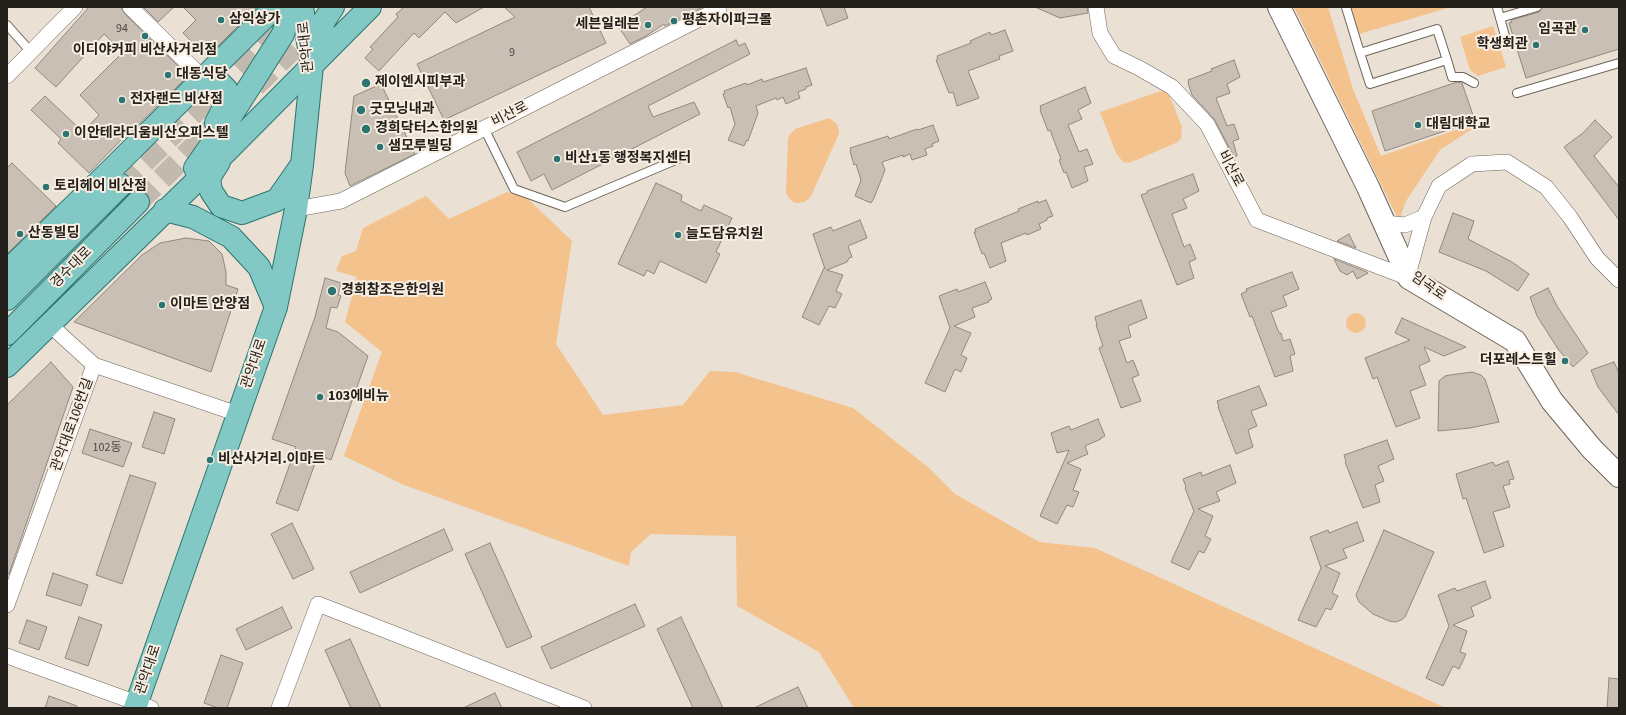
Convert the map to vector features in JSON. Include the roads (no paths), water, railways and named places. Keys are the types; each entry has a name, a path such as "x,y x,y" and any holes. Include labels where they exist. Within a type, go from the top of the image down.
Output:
{"main road":[{"path":"7,271 204,79 275,7"},
{"path":"291,7 283,34 219,148 209,178 211,191 221,206 242,213 277,200 302,165"},
{"name":"관악대로","path":"141,707 238,414 276,307 296,209 312,66 302,7"},
{"path":"312,66 324,21 333,7"},
{"path":"7,366 165,210 219,148 312,66 370,7"},
{"path":"204,79 217,80 226,89 226,103 216,122 219,148"},
{"name":"경수대로","path":"7,299 121,185"},
{"name":"경수대로","path":"7,334 138,202"},
{"path":"165,210 193,217 231,236 259,267 276,307"}],"street":[{"path":"7,76 74,7"},
{"path":"130,7 204,79"},
{"name":"비산로","path":"296,209 341,201 719,9 719,7"},
{"name":"비산로","path":"1096,7 1100,33 1114,56 1139,68 1172,88 1207,124 1257,220 1409,277"},
{"name":"임곡로","path":"1279,7 1409,277 1515,341 1552,401 1592,449 1619,476"},
{"path":"1409,277 1424,217 1439,186 1472,164 1507,162 1546,187 1570,217 1597,258 1619,280"},
{"path":"1384,223 1405,225 1424,217"},
{"path":"49,324 94,365"},
{"name":"관악대로106번길","path":"7,604 94,365 238,414"},
{"path":"279,708 318,604 584,708"},
{"path":"7,656 141,707"}],"lane":[{"path":"1346,7 1370,84 1447,60"},
{"path":"1497,7 1507,43"},
{"path":"1500,18 1537,7"},
{"path":"7,25 31,52"},
{"path":"1360,53 1437,29 1452,77 1463,77 1474,82"},
{"path":"1517,93 1619,63"},
{"path":"484,128 514,189 565,207 678,159"}],"tunnel":[{"path":"121,185 285,23"},
{"path":"255,86 319,23"},
{"path":"138,202 224,117"}],"place":[{"name":"삼익상가","path":"221,20"},
{"name":"평촌자이파크몰","path":"674,21"},
{"name":"세븐일레븐","path":"648,25"},
{"name":"임곡관","path":"1585,30"},
{"name":"이디야커피 비산사거리점","path":"145,36"},
{"name":"학생회관","path":"1536,45"},
{"name":"대동식당","path":"168,75"},
{"name":"제이엔시피부과","path":"366,83"},
{"name":"전자랜드 비산점","path":"122,100"},
{"name":"굿모닝내과","path":"361,110"},
{"name":"대림대학교","path":"1418,125"},
{"name":"경희닥터스한의원","path":"366,129"},
{"name":"이안테라디움비산오피스텔","path":"66,134"},
{"name":"샘모루빌딩","path":"380,147"},
{"name":"비산1동 행정복지센터","path":"557,159"},
{"name":"토리헤어 비산점","path":"46,187"},
{"name":"산동빌딩","path":"20,234"},
{"name":"늘도담유치원","path":"678,235"},
{"name":"경희참조은한의원","path":"332,291"},
{"name":"이마트 안양점","path":"162,305"},
{"name":"더포레스트힐","path":"1565,361"},
{"name":"103에비뉴","path":"320,397"},
{"name":"비산사거리.이마트","path":"210,460"}]}
